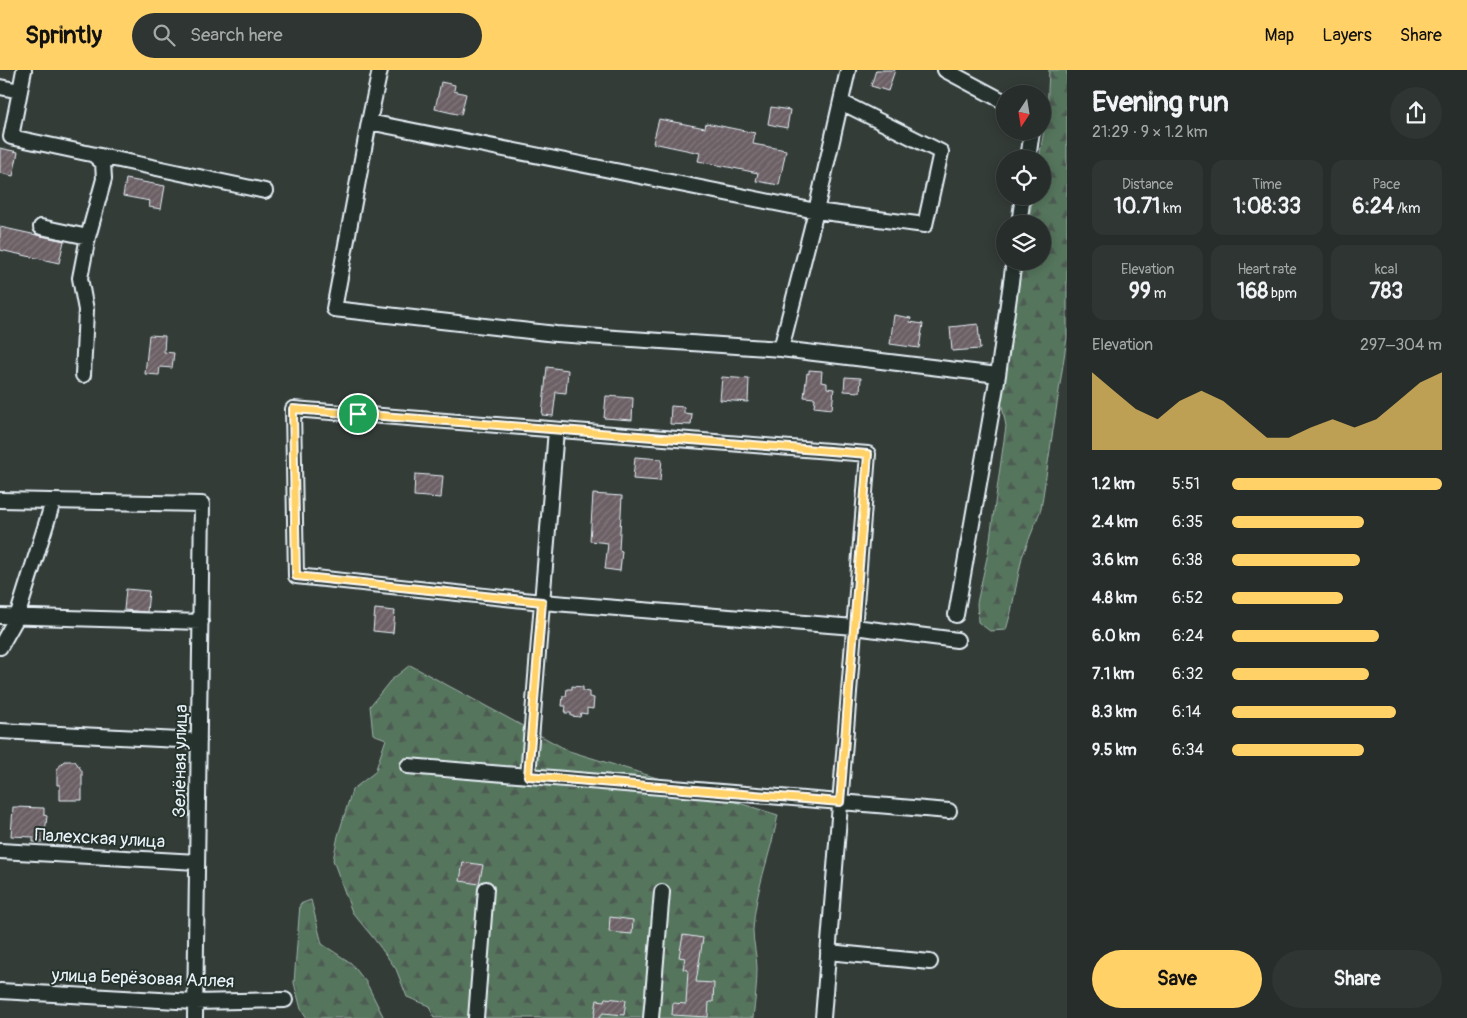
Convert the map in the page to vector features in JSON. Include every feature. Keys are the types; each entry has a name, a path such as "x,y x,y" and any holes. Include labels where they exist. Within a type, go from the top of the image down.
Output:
{"street":[{"path":"24,70 11,137 264,191"},
{"path":"380,70 334,309 556,334 782,349 998,376"},
{"path":"782,349 848,70"},
{"path":"945,70 996,97"},
{"path":"0,87 20,91"},
{"path":"369,122 816,211 925,225 941,152 840,102"},
{"path":"84,375 86,310 80,278 88,237 104,179 103,163 94,156"},
{"path":"41,227 88,237"},
{"path":"956,616 998,376 1013,270"},
{"path":"823,1018 828,952 854,627 868,454 293,409 296,576 542,602 854,627 957,640"},
{"path":"528,776 556,430"},
{"path":"0,500 53,502 17,617 0,647"},
{"name":"Зелёная улица","path":"53,502 202,504 195,1018"},
{"path":"0,616 201,622"},
{"path":"0,731 199,741"},
{"path":"408,766 949,811"},
{"name":"Палехская улица","path":"0,851 197,862"},
{"path":"476,1018 486,889"},
{"path":"651,1018 662,892"},
{"path":"828,952 930,962"},
{"name":"улица Берёзовая Аллея","path":"0,991 195,1002 285,1000"}],"green space":[{"path":"1049,70 1067,70 1067,338 1041,509 1022,557 1006,630 990,631 978,622 977,603 988,553 1006,426 999,391 1019,270 1051,270 1051,215 1030,215 1031,205 1051,205 1051,150 1041,150 1042,140 1051,140 1051,85 1048,85"},
{"path":"410,665 569,751 778,815 754,915 753,935 757,968 753,1018 434,1018 430,1006 407,997 396,969 352,912 333,860 352,790 375,772 386,739 373,734 370,706 390,681"},
{"path":"311,900 322,944 351,963 366,982 384,1018 307,1018 301,1009 294,983 300,904"}],"building":[{"path":"876,70 895,70 888,91 871,86"},
{"path":"441,82 455,85 454,91 466,94 461,115 435,109"},
{"path":"771,107 790,110 787,128 768,124"},
{"path":"659,119 705,128 706,123 755,133 753,144 786,150 779,185 756,181 758,173 698,161 700,153 653,143"},
{"path":"0,148 18,152 13,176 0,173"},
{"path":"126,179 165,186 161,209 149,207 150,201 123,196"},
{"path":"0,227 64,241 59,263 0,250"},
{"path":"894,315 911,318 910,322 923,324 919,348 890,344"},
{"path":"978,324 980,349 952,351 950,327"},
{"path":"149,335 165,336 164,352 174,353 172,368 160,367 159,375 145,374"},
{"path":"547,367 568,370 566,393 556,392 553,416 542,415"},
{"path":"809,370 822,371 821,382 827,383 827,388 834,389 832,409 814,407 815,398 804,397"},
{"path":"722,377 749,379 748,402 720,400"},
{"path":"845,377 861,378 860,392 844,391"},
{"path":"606,396 633,398 632,420 604,418"},
{"path":"671,406 684,407 684,413 692,414 691,425 670,424"},
{"path":"635,457 662,459 660,481 633,479"},
{"path":"415,474 443,476 441,498 414,496"},
{"path":"593,494 622,496 619,550 622,551 620,571 605,569 608,543 590,541"},
{"path":"126,589 149,591 147,612 124,610"},
{"path":"375,609 395,611 393,633 373,631"},
{"path":"572,686 583,687 583,691 589,692 589,697 594,698 593,709 587,708 587,714 581,713 580,717 571,716 571,713 565,713 566,706 562,706 563,696 566,696 567,689 572,689"},
{"path":"64,761 75,761 82,771 82,800 60,800 60,785 57,785 57,769"},
{"path":"13,807 44,808 44,815 47,816 44,842 33,842 33,837 11,836"},
{"path":"463,862 483,865 479,884 460,881"},
{"path":"610,917 633,920 632,934 609,932"},
{"path":"683,935 703,938 696,982 714,983 713,1002 709,1002 708,1017 672,1015 673,1003 686,1004 688,970 683,969 685,958 679,957"},
{"path":"605,998 626,1000 624,1015 603,1013 599,1018 594,1018 597,1000 604,1001"}],"route":[{"path":"293,409 358,414 868,454 840,802 528,776 542,602 296,576 293,409"}]}
